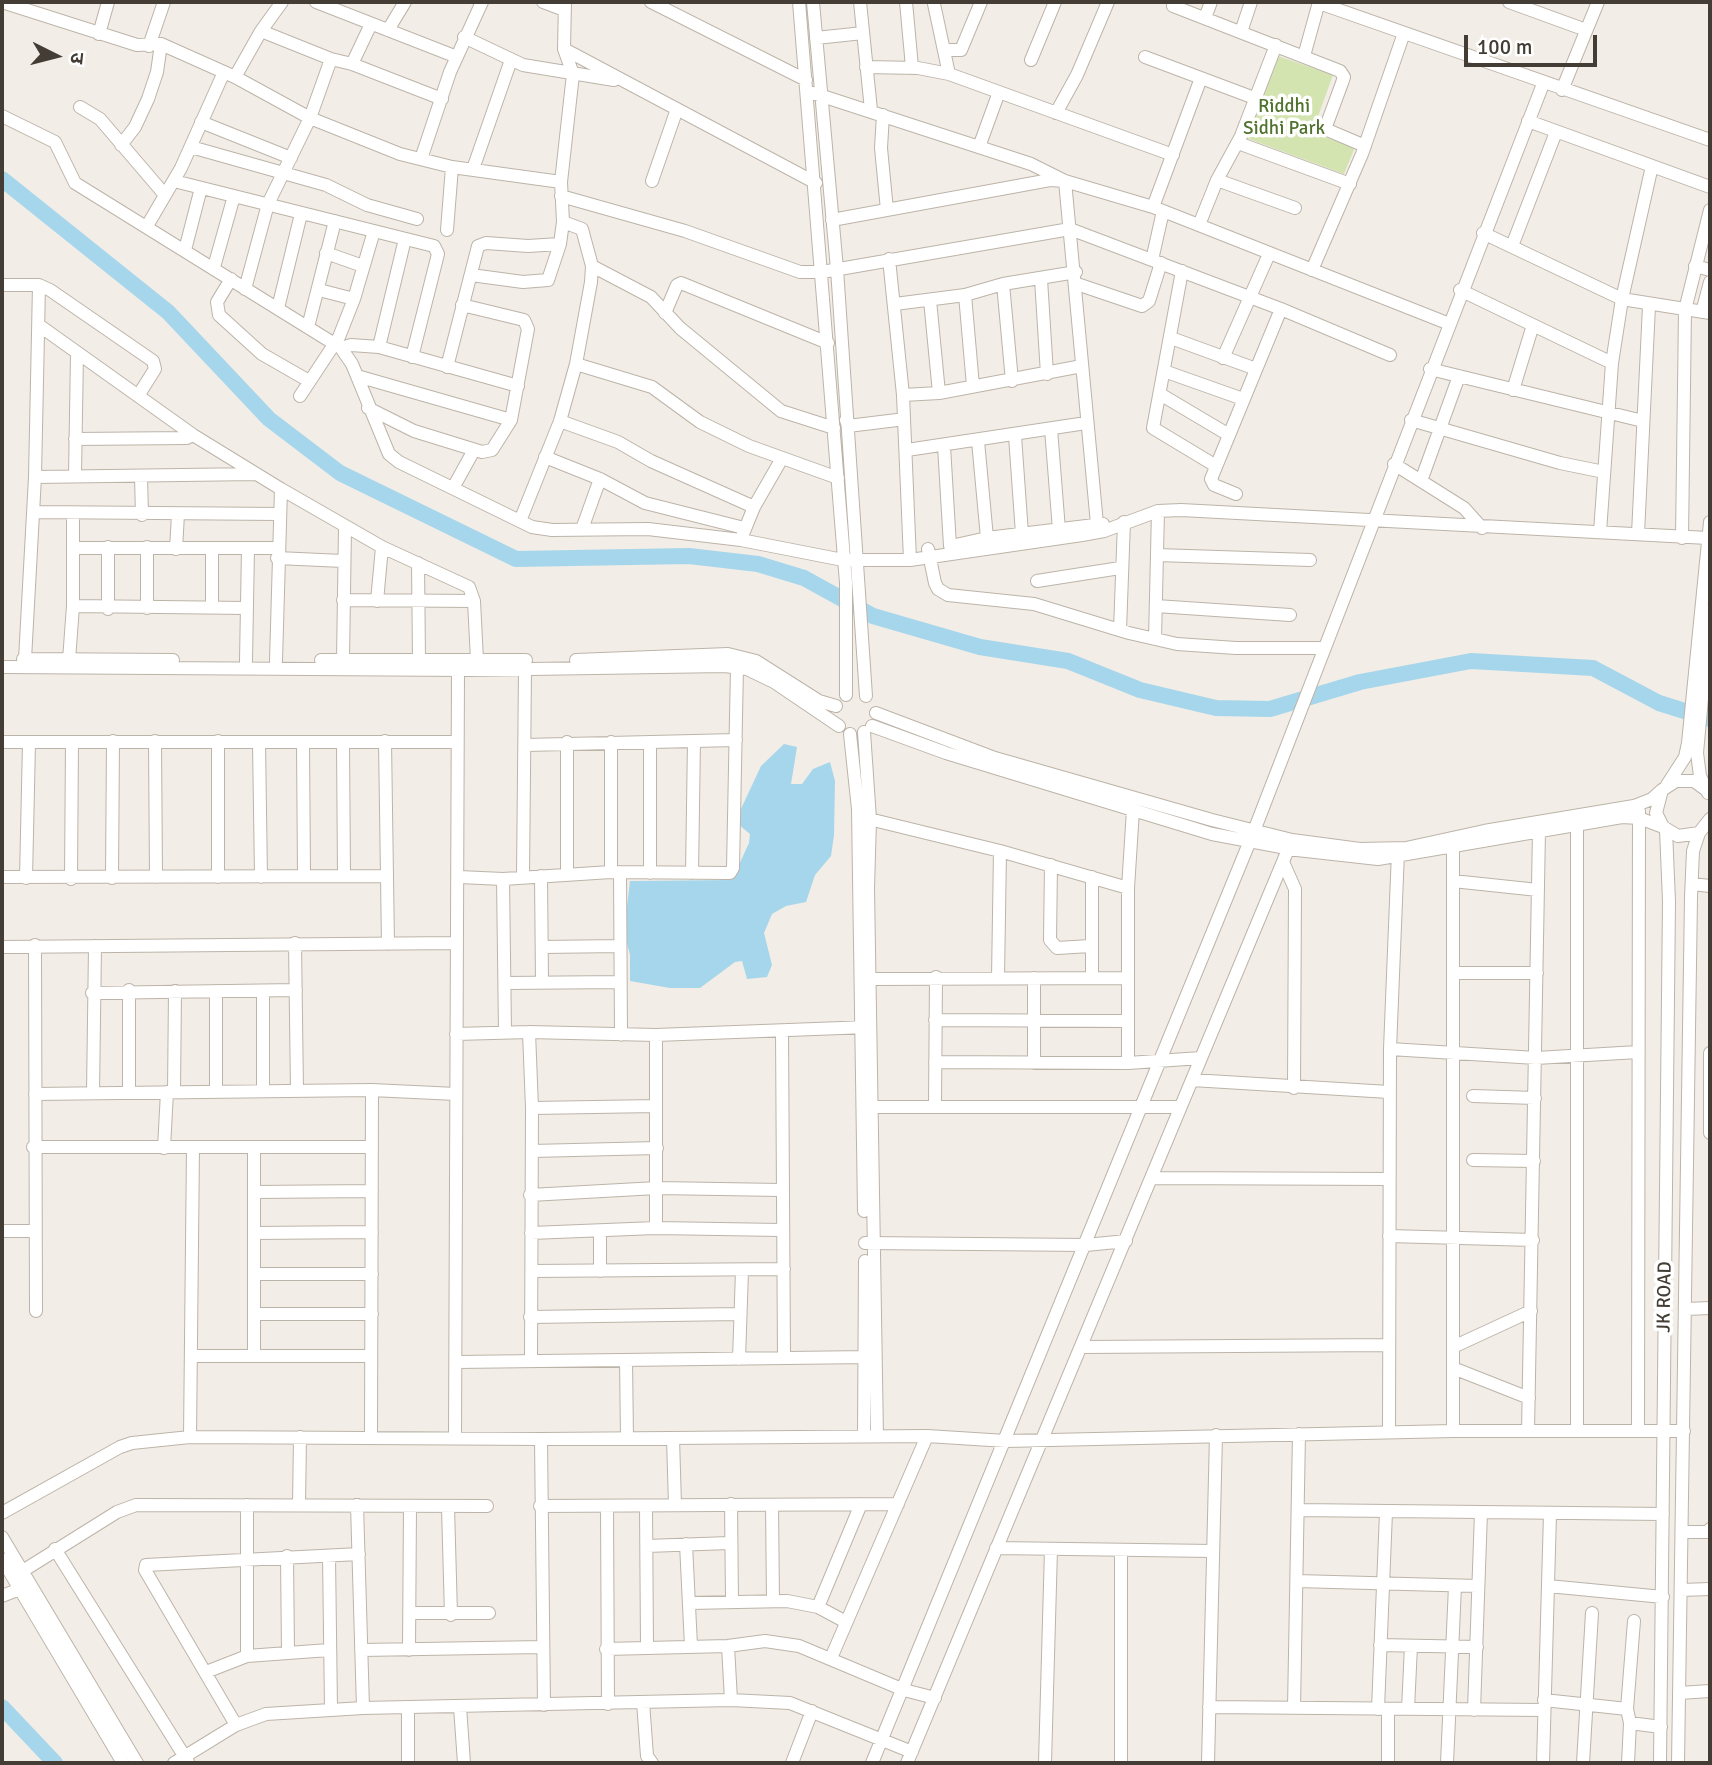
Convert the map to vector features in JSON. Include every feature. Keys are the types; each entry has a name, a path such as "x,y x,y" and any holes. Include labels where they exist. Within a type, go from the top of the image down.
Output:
{"street":[{"path":"2,2 27,5 99,34 155,45 230,75 310,118 421,159 452,167 561,182"},
{"path":"99,34 108,2"},
{"path":"121,145 135,127 157,72 155,45 164,2"},
{"path":"147,226 174,181 201,122 230,75 282,2"},
{"path":"316,2 333,6 371,24 457,57"},
{"path":"388,30 405,2"},
{"path":"421,159 464,37 482,2"},
{"path":"471,275 523,282 548,280 560,244 563,222 561,182 573,74 564,49 565,6 543,2"},
{"path":"651,2 821,95 1031,164 1065,181 1158,209 1447,323"},
{"path":"799,2 816,183 838,478 866,696"},
{"path":"813,2 837,269 846,420 847,556"},
{"path":"860,2 866,67 877,112 887,210"},
{"path":"906,2 912,67"},
{"path":"946,50 961,50 981,2"},
{"path":"1031,60 1055,2"},
{"path":"1056,113 1077,75 1108,2"},
{"path":"1205,18 1210,2"},
{"path":"1241,32 1251,2"},
{"path":"1304,56 1319,2 1562,90 1710,140"},
{"path":"1509,2 1586,30"},
{"path":"1562,90 1598,2"},
{"path":"933,5 946,50 949,74"},
{"path":"1173,6 1340,71 1344,77 1325,128 1365,146"},
{"path":"352,64 371,24"},
{"path":"261,31 442,99"},
{"path":"816,38 863,33"},
{"path":"1312,270 1365,146 1404,33"},
{"path":"464,37 511,60 573,74 618,79"},
{"path":"1199,225 1217,180 1238,143 1257,99 1276,45"},
{"path":"564,49 816,183"},
{"path":"1145,57 1257,99"},
{"path":"246,289 268,204 310,118 331,59"},
{"path":"474,169 511,60"},
{"path":"866,67 912,67 949,74 1173,155"},
{"path":"895,304 965,295 1003,284 1076,278 1142,306 1149,301 1156,261 1158,209 1173,155 1201,78"},
{"path":"872,1763 1086,1245 1283,756 1447,323 1543,83"},
{"path":"979,147 999,92"},
{"path":"80,107 100,119 165,195"},
{"path":"652,181 677,109"},
{"path":"2,116 55,142 75,183 338,346 357,376 389,454 398,462 532,527 552,530 648,529 743,534"},
{"path":"1528,121 1710,187"},
{"path":"201,122 291,158"},
{"path":"1513,246 1556,132"},
{"path":"1238,143 1350,184"},
{"path":"191,147 326,185 367,205 417,219"},
{"path":"1600,532 1612,363 1622,299 1652,166"},
{"path":"447,230 452,167"},
{"path":"832,220 1050,180 1065,181"},
{"path":"1217,180 1295,208"},
{"path":"174,181 434,246 438,254 412,357"},
{"path":"1065,181 1097,524"},
{"path":"185,250 201,188"},
{"path":"214,267 234,196"},
{"path":"561,196 685,231 800,272 822,272 1070,229 1281,309 1390,355"},
{"path":"1682,538 1685,310 1710,211"},
{"path":"278,308 301,214"},
{"path":"308,327 335,221"},
{"path":"520,521 560,421 576,364 592,265 582,229 563,222"},
{"path":"300,396 338,346 374,231"},
{"path":"1483,233 1622,299 1649,306 1706,313 1710,282"},
{"path":"379,348 405,239"},
{"path":"447,367 478,246 528,247 560,244"},
{"path":"326,253 363,266"},
{"path":"1223,358 1252,298 1269,254"},
{"path":"889,259 903,396 910,556"},
{"path":"592,265 651,297 665,313 781,411 834,428"},
{"path":"1695,266 1710,270"},
{"path":"1182,271 1153,425 1154,430 1216,466"},
{"path":"231,279 217,302 219,315 262,354 309,381"},
{"path":"1041,279 1048,374"},
{"path":"665,313 677,285 681,283 828,343"},
{"path":"1003,284 1012,381"},
{"path":"2,285 39,285 153,360 155,369 138,396"},
{"path":"25,659 34,512 39,285"},
{"path":"318,290 354,299"},
{"path":"1460,290 1612,363"},
{"path":"965,295 973,386"},
{"path":"930,300 939,393"},
{"path":"368,408 414,431 474,450 492,450 511,421 528,329 524,320 462,305"},
{"path":"1638,534 1649,306"},
{"path":"1236,494 1212,483 1216,466 1281,309"},
{"path":"1513,390 1534,325"},
{"path":"40,326 193,435 256,474 382,547 469,587 474,601 477,660"},
{"path":"1171,338 1256,369"},
{"path":"338,346 379,348 518,386"},
{"path":"75,475 77,353"},
{"path":"576,364 652,387 700,422 781,460 838,478"},
{"path":"903,396 1012,381 1082,366"},
{"path":"1430,369 1643,421"},
{"path":"1164,370 1243,399"},
{"path":"357,376 511,421"},
{"path":"1421,481 1459,376"},
{"path":"1160,394 1229,435"},
{"path":"846,420 848,426 897,420"},
{"path":"1411,420 1560,463 1604,472"},
{"path":"560,421 609,437 651,461 754,507"},
{"path":"906,450 1015,436 1086,423"},
{"path":"1051,429 1059,530"},
{"path":"75,439 187,438 193,435"},
{"path":"1015,436 1022,534"},
{"path":"978,441 987,538"},
{"path":"944,446 950,546"},
{"path":"453,488 474,450"},
{"path":"545,457 600,479 645,503 743,534 847,556 910,556 1082,535 1158,511 1709,538"},
{"path":"743,534 754,507 781,460"},
{"path":"1394,464 1464,508 1482,528"},
{"path":"35,477 256,474"},
{"path":"141,476 142,514"},
{"path":"582,529 600,479"},
{"path":"276,661 281,489"},
{"path":"1156,639 1158,511"},
{"path":"34,512 279,514"},
{"path":"69,660 74,606 73,513"},
{"path":"176,548 178,514"},
{"path":"1665,788 1685,758 1694,721 1706,617 1710,522"},
{"path":"929,553 987,538 1097,524 1118,524"},
{"path":"1118,524 1120,629"},
{"path":"343,660 345,527"},
{"path":"108,547 108,609"},
{"path":"147,547 147,608"},
{"path":"377,601 382,547"},
{"path":"74,548 248,548 343,561"},
{"path":"246,660 248,548"},
{"path":"212,550 212,607"},
{"path":"929,553 938,589 948,595 1034,604 1156,639 1236,648 1322,653"},
{"path":"1157,555 1310,561"},
{"path":"418,563 416,600 419,659"},
{"path":"1037,581 1120,568"},
{"path":"846,695 852,582"},
{"path":"343,600 474,601"},
{"path":"74,606 108,609 247,608"},
{"path":"1156,606 1290,615"},
{"path":"2,659 477,660 729,654 756,661 819,701 836,706"},
{"path":"2,667 737,667 774,681 850,734 864,818 870,979 866,1027 871,1107 869,1243"},
{"path":"459,877 541,877 615,872 725,874 733,868 737,667"},
{"path":"455,1438 456,943 459,877 455,742 458,669"},
{"path":"523,877 525,669"},
{"path":"836,706 846,695 856,693 866,696 873,703 864,818 870,1435"},
{"path":"836,706 839,726"},
{"path":"1694,721 1704,751 1700,776 1709,794"},
{"path":"850,734 871,724 995,758 1250,836"},
{"path":"871,724 946,752 1133,810 1291,844 1398,853 1453,847 1622,817 1639,818 1678,836 1706,826"},
{"path":"525,745 736,740"},
{"path":"113,741 113,878"},
{"path":"155,741 156,877"},
{"path":"218,741 218,877"},
{"path":"385,741 388,944"},
{"path":"692,873 694,741"},
{"path":"2,742 455,742"},
{"path":"71,879 72,742"},
{"path":"259,742 261,877"},
{"path":"343,742 344,876"},
{"path":"567,742 567,875"},
{"path":"611,742 621,1035"},
{"path":"650,742 650,873"},
{"path":"26,878 29,743"},
{"path":"303,743 304,875"},
{"path":"1398,853 1639,804 1676,781 1694,781 1709,794"},
{"name":"JK ROAD","path":"1660,1763 1669,901 1665,829 1656,805 1665,788"},
{"path":"1638,1430 1639,804"},
{"path":"1128,1063 1128,888 1133,810"},
{"path":"864,818 1000,851 1128,888"},
{"path":"1577,824 1577,1431"},
{"name":"JK ROAD","path":"1678,1763 1692,884 1693,851 1706,826"},
{"path":"1528,1431 1539,831"},
{"path":"55,1549 182,1761 236,1725 266,1714 363,1708 765,1699 812,1711 880,1741 910,1758 1126,1241 1178,1107 1192,1080 1291,844"},
{"path":"1453,847 1453,1431"},
{"path":"998,978 1000,851"},
{"path":"1390,1432 1390,1049 1398,853"},
{"path":"1283,862 1295,889 1294,1088"},
{"path":"1052,865 1050,940 1057,948 1090,946"},
{"path":"2,877 71,879 387,876"},
{"path":"541,877 542,982"},
{"path":"1092,877 1092,978"},
{"path":"503,878 505,1032"},
{"path":"1453,881 1538,890"},
{"path":"1692,884 1710,886"},
{"path":"295,943 298,1091"},
{"path":"2,947 456,943"},
{"path":"34,946 33,1147 36,1311"},
{"path":"93,1093 92,993 95,946"},
{"path":"542,947 620,946"},
{"path":"1453,974 1537,973"},
{"path":"935,1105 936,978"},
{"path":"1034,978 1034,1063"},
{"path":"870,979 1127,978"},
{"path":"506,983 620,982"},
{"path":"92,993 129,990 296,990"},
{"path":"129,990 129,1092"},
{"path":"164,1148 171,1092 175,991"},
{"path":"216,991 216,1092"},
{"path":"262,1091 263,991"},
{"path":"935,1020 1127,1021"},
{"path":"456,1034 529,1032 656,1035 866,1027"},
{"path":"782,1031 781,1230 784,1358"},
{"path":"529,1032 532,1108 531,1359"},
{"path":"656,1035 656,1228"},
{"path":"1390,1049 1536,1058 1577,1058 1638,1052"},
{"path":"1710,1053 1710,1133"},
{"path":"935,1062 1128,1063 1201,1058"},
{"path":"1192,1080 1390,1093"},
{"path":"35,1094 372,1090 456,1094"},
{"path":"371,1436 372,1090"},
{"path":"1473,1096 1535,1098"},
{"path":"532,1108 656,1105"},
{"path":"1689,1105 1710,1106"},
{"path":"871,1107 1178,1107"},
{"path":"33,1147 372,1147"},
{"path":"190,1437 193,1147"},
{"path":"254,1147 254,1356"},
{"path":"532,1151 657,1148"},
{"path":"1473,1160 1534,1161"},
{"path":"1151,1178 1389,1179"},
{"path":"530,1195 657,1188 781,1190"},
{"path":"254,1192 372,1191"},
{"path":"531,1233 656,1228 781,1230"},
{"path":"2,1231 34,1231"},
{"path":"600,1231 600,1271"},
{"path":"254,1233 372,1232"},
{"path":"1389,1236 1533,1240"},
{"path":"869,1243 1086,1245 1126,1241"},
{"path":"532,1271 741,1272 784,1269"},
{"path":"739,1359 741,1272"},
{"path":"254,1274 372,1274"},
{"path":"1686,1309 1710,1308"},
{"path":"1453,1347 1531,1311"},
{"path":"254,1314 372,1314"},
{"path":"530,1317 739,1314"},
{"path":"1081,1347 1389,1345"},
{"path":"191,1356 371,1356"},
{"path":"457,1362 531,1359 869,1357"},
{"path":"626,1360 627,1438"},
{"path":"1453,1368 1529,1398"},
{"path":"2,1513 120,1447 132,1443 190,1437 541,1439 870,1435 1006,1441 1453,1431 1684,1431"},
{"path":"1294,1708 1299,1434"},
{"path":"1208,1763 1216,1435"},
{"path":"831,1658 927,1436"},
{"path":"299,1504 300,1437"},
{"path":"673,1438 675,1505"},
{"path":"541,1439 544,1705"},
{"path":"540,1506 607,1508 731,1504 898,1504"},
{"path":"731,1504 729,1543 732,1600"},
{"path":"818,1607 861,1504"},
{"path":"21,1572 117,1512 136,1505 487,1506"},
{"path":"247,1505 247,1656"},
{"path":"358,1505 363,1708"},
{"path":"772,1505 773,1600"},
{"path":"409,1650 410,1506"},
{"path":"646,1506 647,1647"},
{"path":"448,1507 451,1615"},
{"path":"607,1508 608,1704"},
{"path":"1298,1510 1663,1514"},
{"path":"1386,1511 1380,1645 1388,1763"},
{"path":"1475,1710 1481,1512"},
{"path":"1543,1763 1550,1514"},
{"path":"1682,1532 1710,1532 1710,1529"},
{"path":"2,1536 137,1763"},
{"path":"647,1546 729,1543"},
{"path":"686,1544 691,1646"},
{"path":"996,1548 1213,1550"},
{"path":"1045,1763 1051,1549"},
{"path":"1121,1550 1121,1763"},
{"path":"236,1725 145,1570 146,1565 359,1554"},
{"path":"287,1556 288,1652"},
{"path":"329,1556 331,1709"},
{"path":"2,1559 123,1763"},
{"path":"1297,1581 1478,1586"},
{"path":"1447,1763 1455,1586"},
{"path":"1548,1586 1663,1597"},
{"path":"2,1596 20,1589"},
{"path":"1681,1590 1710,1589"},
{"path":"689,1603 773,1600 818,1607 846,1622"},
{"path":"411,1613 489,1613"},
{"path":"1583,1763 1592,1613"},
{"path":"1628,1763 1630,1723 1627,1709 1634,1621"},
{"path":"606,1649 728,1646 765,1641 799,1646 904,1690 934,1698"},
{"path":"1380,1645 1476,1647"},
{"path":"728,1646 731,1700"},
{"path":"1408,1709 1411,1646"},
{"path":"361,1650 542,1647"},
{"path":"206,1672 247,1656 329,1650"},
{"path":"1679,1693 1710,1691"},
{"path":"643,1702 647,1756 652,1763"},
{"path":"1209,1707 1475,1710 1585,1703 1627,1709"},
{"path":"460,1707 464,1763"},
{"path":"408,1708 408,1763"},
{"path":"792,1763 812,1711"},
{"path":"1630,1723 1661,1727"}],"green space":[{"name":"Riddhi Sidhi Park","path":"1278,56 1333,75 1312,133 1355,147 1344,174 1241,136"}],"water":[{"path":"784,744 797,747 791,784 802,784 813,769 830,762 835,781 834,835 831,856 815,875 806,902 786,906 772,914 764,933 772,965 767,977 747,979 742,961 735,962 700,988 670,988 630,981 630,955 624,932 630,881 732,880 749,843 750,834 738,824 740,811 761,766"}],"waterway":[{"path":"2,179 168,312 269,419 340,473 516,559 689,556 758,564 804,578 873,616 980,647 1068,661 1140,690 1216,708 1270,709 1360,682 1471,661 1593,668 1659,703 1710,719"},
{"path":"2,1707 55,1763"}]}
